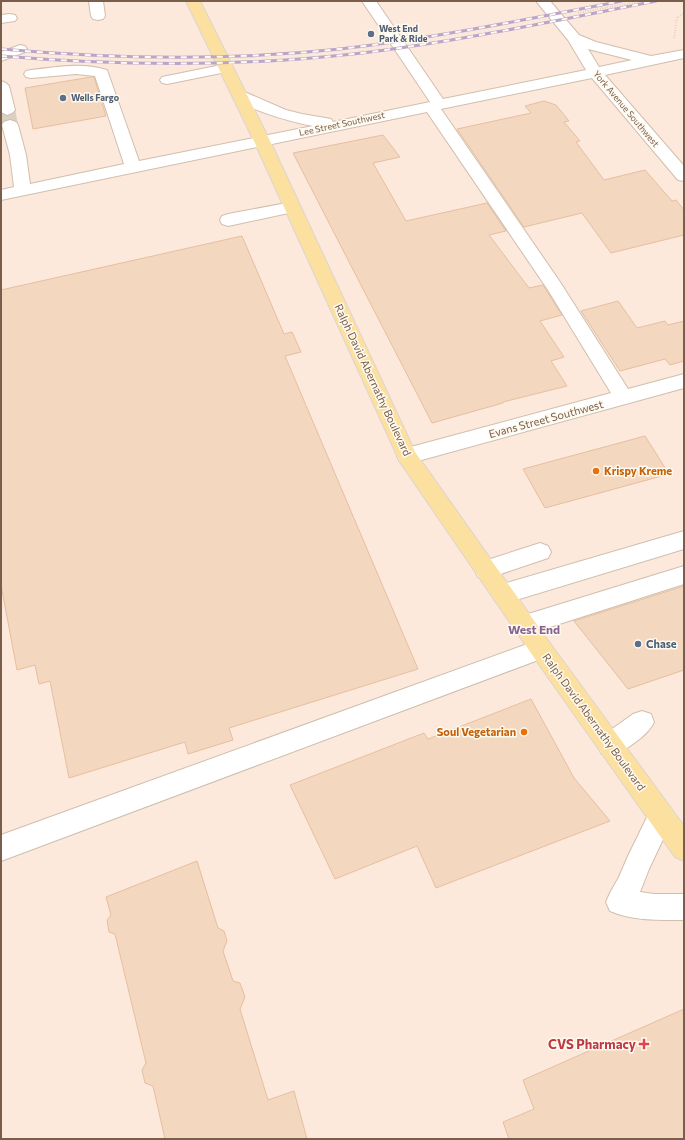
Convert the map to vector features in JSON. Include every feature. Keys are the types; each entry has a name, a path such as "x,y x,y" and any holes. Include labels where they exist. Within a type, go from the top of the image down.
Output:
{"main road":[{"name":"Ralph David Abernathy Boulevard","path":"193,1 262,141 407,456 541,649 684,848"}],"street":[{"path":"96,1 98,16"},
{"path":"369,1 554,286 624,398"},
{"name":"York Avenue Southwest","path":"543,1 574,38 595,72 684,176"},
{"path":"574,38 598,48 627,56 658,60"},
{"path":"1,57 20,49"},
{"name":"Lee Street Southwest","path":"1,196 684,54"},
{"path":"167,80 226,68"},
{"path":"31,74 81,70 94,70 102,74 133,168"},
{"path":"1,86 18,155 23,191"},
{"path":"240,95 278,113 304,121 346,124"},
{"path":"402,112 411,128"},
{"path":"228,220 292,207"},
{"name":"Evans Street Southwest","path":"407,456 684,381"},
{"path":"503,594 684,540"},
{"path":"486,570 540,552"},
{"path":"525,625 684,576"},
{"path":"1,848 541,649"},
{"path":"610,744 642,722"},
{"path":"661,816 637,865 630,886 611,904 654,907 684,907"}],"path":[{"path":"556,17 642,1"},
{"path":"676,42 673,38 677,17 684,14"}],"shaded area":[{"path":"1,1 684,1 684,1139 1,1139"}],"building":[{"name":"Wells Fargo","path":"94,77 106,116 33,129 25,88"},
{"path":"544,101 556,105 569,121 564,122 580,141 576,142 604,180 645,170 672,201 676,200 684,210 684,235 611,253 582,213 524,227 457,129 531,113 525,106"},
{"path":"383,135 400,157 373,163 406,221 487,203 506,231 489,235 529,288 543,285 562,315 540,321 564,357 551,361 567,386 503,402 432,423 293,153"},
{"path":"242,236 284,334 292,332 301,352 285,356 418,669 229,728 233,740 188,754 185,742 69,778 50,681 39,684 35,665 17,670 1,585 1,290"},
{"path":"618,301 637,328 665,321 668,325 684,321 684,361 670,365 665,359 620,371 581,311"},
{"name":"Krispy Kreme","path":"645,436 669,474 545,508 523,469"},
{"name":"Chase","path":"684,586 684,670 628,689 574,621"},
{"path":"531,699 574,778 610,821 436,888 417,846 335,879 290,785 424,733 428,739"},
{"path":"197,861 218,928 224,931 227,941 223,951 233,981 240,983 245,997 240,1009 268,1100 294,1091 307,1139 165,1139 153,1086 145,1083 142,1070 146,1063 115,934 109,932 107,920 111,915 106,897"},
{"name":"CVS Pharmacy","path":"684,1009 684,1139 509,1139 503,1122 534,1109 523,1080"}],"tunnel":[{"path":"7,110 10,125"}],"railway":[{"path":"1,49 128,57 213,57 298,53 376,45 481,28 622,1"},
{"path":"1,56 91,62 182,64 317,58 399,48 509,30 656,1"}],"place":[{"name":"West End Park & Ride","path":"371,34"},
{"name":"Wells Fargo","path":"63,98"},
{"name":"Krispy Kreme","path":"596,471"},
{"name":"Chase","path":"638,644"},
{"name":"Soul Vegetarian","path":"524,732"},
{"name":"CVS Pharmacy","path":"644,1044"}],"district":[{"name":"West End","path":"534,630"}]}
